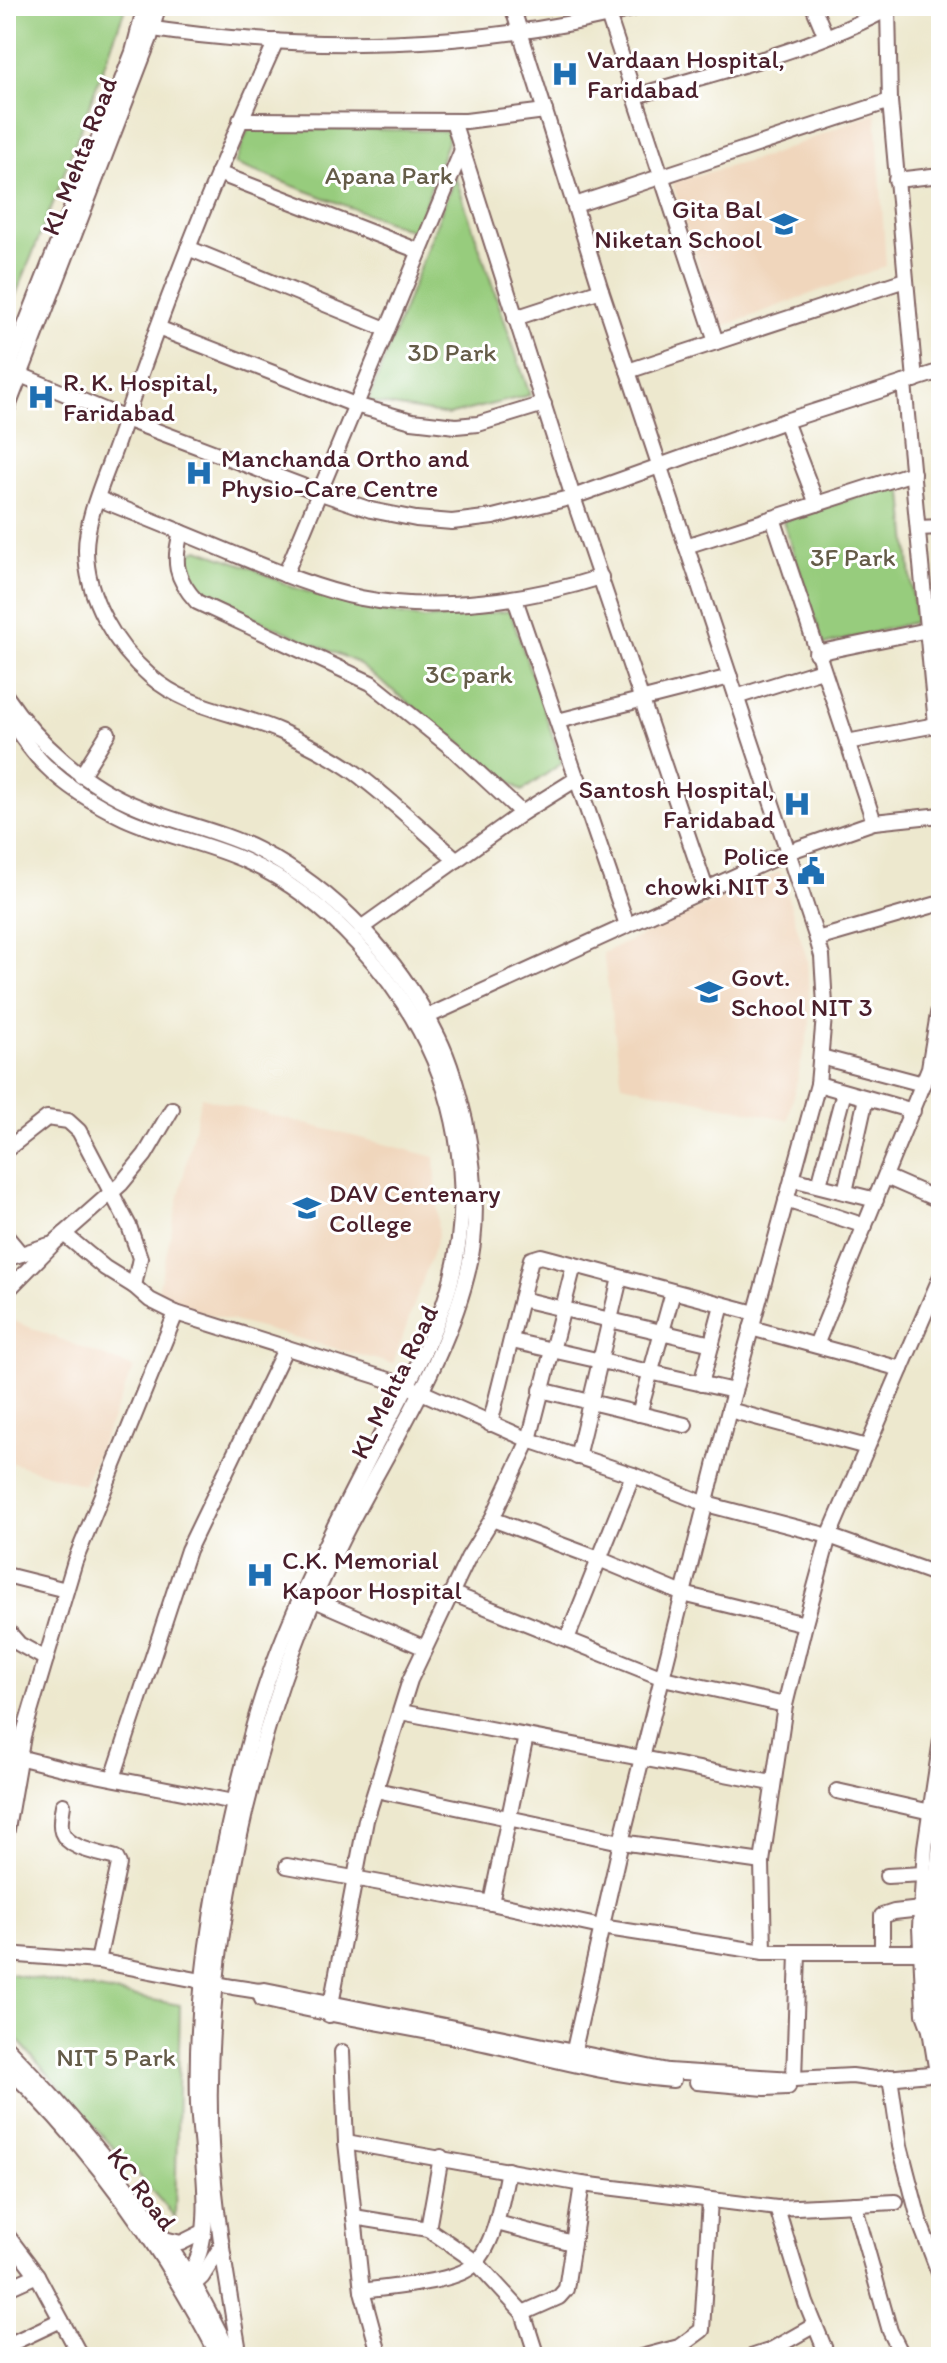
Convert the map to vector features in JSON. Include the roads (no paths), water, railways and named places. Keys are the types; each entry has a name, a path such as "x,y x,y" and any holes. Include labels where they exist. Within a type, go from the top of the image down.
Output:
{"street":[{"name":"KL Mehta Road","path":"145,6 146,28"},
{"name":"KL Mehta Road","path":"6,412 10,372 146,28 158,6"},
{"path":"512,6 601,290 817,939 822,956 825,1005 818,1084 729,1410 621,1842 572,2058"},
{"path":"146,28 276,41 344,43 429,40 520,32 643,6"},
{"path":"813,6 826,37"},
{"path":"636,96 772,56 826,37 890,7 890,101 905,280 913,473 938,724 847,742"},
{"path":"608,15 716,342"},
{"path":"276,41 218,173 125,418 86,540 89,574 114,635 150,676 185,699 207,709 274,729 353,771 457,860"},
{"path":"575,205 890,101"},
{"path":"240,120 453,121 494,119 545,111"},
{"path":"453,121 573,497 706,889"},
{"path":"285,575 462,150"},
{"path":"218,173 419,251"},
{"path":"896,180 941,175"},
{"path":"188,248 386,329"},
{"path":"628,371 905,280"},
{"path":"515,318 601,290"},
{"path":"158,328 355,405 412,421 456,426 495,420 544,404"},
{"path":"10,372 371,510 452,522 493,517 573,497 785,421 941,371"},
{"path":"785,421 817,504"},
{"path":"686,546 913,473"},
{"path":"99,499 285,575 345,595 402,603 515,599 601,577"},
{"path":"773,518 874,822"},
{"path":"918,528 941,527"},
{"path":"181,532 175,553 177,568 181,582 197,602 371,683 453,749 522,813"},
{"path":"515,599 627,925"},
{"path":"816,653 928,630"},
{"path":"736,697 822,670"},
{"path":"558,721 730,677"},
{"name":"KL Mehta Road","path":"6,696 42,739 81,776 135,806 256,849 319,888 361,928 406,981 420,1020"},
{"name":"KL Mehta Road","path":"6,715 46,766 78,792 125,818 245,861 291,885 347,932 420,1020 439,1038 456,1080 470,1144 475,1206 468,1271 448,1334 414,1389 339,1543 309,1597 242,1803 210,1983 197,2025 205,2214 202,2241 186,2283"},
{"path":"81,776 108,733"},
{"path":"361,928 522,813 578,778"},
{"path":"420,1020 788,852 874,822 941,815"},
{"path":"817,939 941,903"},
{"path":"816,1345 929,1068 941,996"},
{"path":"821,1057 923,1084"},
{"path":"818,1084 913,1111"},
{"path":"819,1185 844,1092"},
{"path":"845,1192 866,1098"},
{"path":"6,1292 59,1238 113,1193 145,1155 172,1109"},
{"path":"6,1150 47,1118 62,1118 73,1124 83,1136 113,1193 140,1258 134,1286"},
{"path":"886,1177 941,1201"},
{"path":"792,1179 876,1200"},
{"path":"786,1200 865,1226"},
{"path":"6,1236 21,1254"},
{"path":"6,1259 59,1238"},
{"path":"59,1238 134,1286 150,1300 176,1313 414,1389 529,1440 633,1475 706,1504 829,1536 941,1576"},
{"path":"490,1424 531,1259 541,1256 722,1305 753,1321 816,1345 901,1369"},
{"path":"330,2009 366,1820 410,1680 529,1440 574,1265"},
{"path":"764,1952 762,1862 785,1705 805,1624 829,1536 941,1276"},
{"path":"577,1457 620,1278"},
{"path":"639,1414 673,1292"},
{"path":"521,1299 712,1344"},
{"path":"701,1384 722,1305"},
{"path":"6,1835 13,1756 23,1736 80,1546 176,1313"},
{"path":"512,1341 734,1391"},
{"path":"113,1778 188,1550 286,1347"},
{"path":"541,1390 685,1425"},
{"path":"729,1410 867,1447"},
{"path":"567,1639 633,1475"},
{"path":"492,1519 683,1594 805,1624"},
{"path":"6,1575 66,1590"},
{"path":"451,1593 663,1678 785,1705"},
{"path":"309,1597 425,1648"},
{"path":"6,1629 19,1644 46,1659"},
{"path":"401,1712 772,1783"},
{"path":"491,1903 526,1736"},
{"path":"6,1954 98,1961 259,1991 262,1999 330,2009 420,2030 572,2058 668,2071 850,2084 859,2079 939,2073 924,2014 921,1909 941,1740"},
{"path":"13,1756 242,1803"},
{"path":"376,1790 621,1842 762,1862"},
{"path":"837,1791 931,1812"},
{"path":"63,1805 60,1829 66,1838 78,1846 116,1858 119,1864 98,1961"},
{"path":"930,2030 935,2012 931,1926 941,1835"},
{"path":"287,1866 491,1903 601,1927 764,1952 921,1952"},
{"path":"887,1876 923,1874"},
{"path":"882,1952 882,1916 921,1909"},
{"path":"794,2079 798,1953"},
{"name":"KL Mehta Road","path":"210,1983 213,2025 211,2143 222,2245 240,2357"},
{"path":"6,2047 94,2143 164,2239 186,2283 232,2357"},
{"path":"342,2052 346,2142 362,2291 380,2357"},
{"path":"572,2058 624,2074 721,2085 765,2088 810,2082"},
{"name":"KC Road","path":"6,2066 36,2094 186,2283 219,2357"},
{"path":"890,2077 900,2146 920,2223 941,2278"},
{"path":"346,2142 582,2184 777,2208 896,2202"},
{"path":"428,2229 441,2157"},
{"path":"362,2291 446,2278 469,2269 497,2223 508,2170"},
{"path":"523,2313 559,2297 566,2289 582,2184"},
{"path":"641,2357 679,2347 702,2330 710,2200"},
{"path":"854,2204 890,2331 903,2357"},
{"path":"777,2208 828,2357"},
{"path":"354,2217 428,2229 476,2262 523,2313 537,2357"},
{"path":"497,2223 572,2243"},
{"path":"164,2239 181,2243 203,2232"},
{"path":"6,2234 37,2275 81,2357"},
{"path":"186,2283 211,2265 222,2245"},
{"path":"6,2289 37,2275"},
{"path":"6,2346 61,2320"},
{"path":"751,2357 769,2351 815,2325"}],"place":[{"name":"Vardaan Hospital, Faridabad","path":"565,74"},
{"name":"Gita Bal Niketan School","path":"784,224"},
{"name":"R. K. Hospital, Faridabad","path":"41,397"},
{"name":"Manchanda Ortho and Physio-Care Centre","path":"199,473"},
{"name":"Santosh Hospital, Faridabad","path":"797,804"},
{"name":"Police chowki NIT 3","path":"811,871"},
{"name":"Govt. School NIT 3","path":"709,992"},
{"name":"DAV Centenary College","path":"307,1208"},
{"name":"C.K. Memorial Kapoor Hospital","path":"260,1575"}],"park label":[{"name":"Apana Park","path":"389,175"},
{"name":"3D Park","path":"452,352"},
{"name":"3F Park","path":"853,557"},
{"name":"3C park","path":"469,674"},
{"name":"NIT 5 Park","path":"116,2057"}]}
